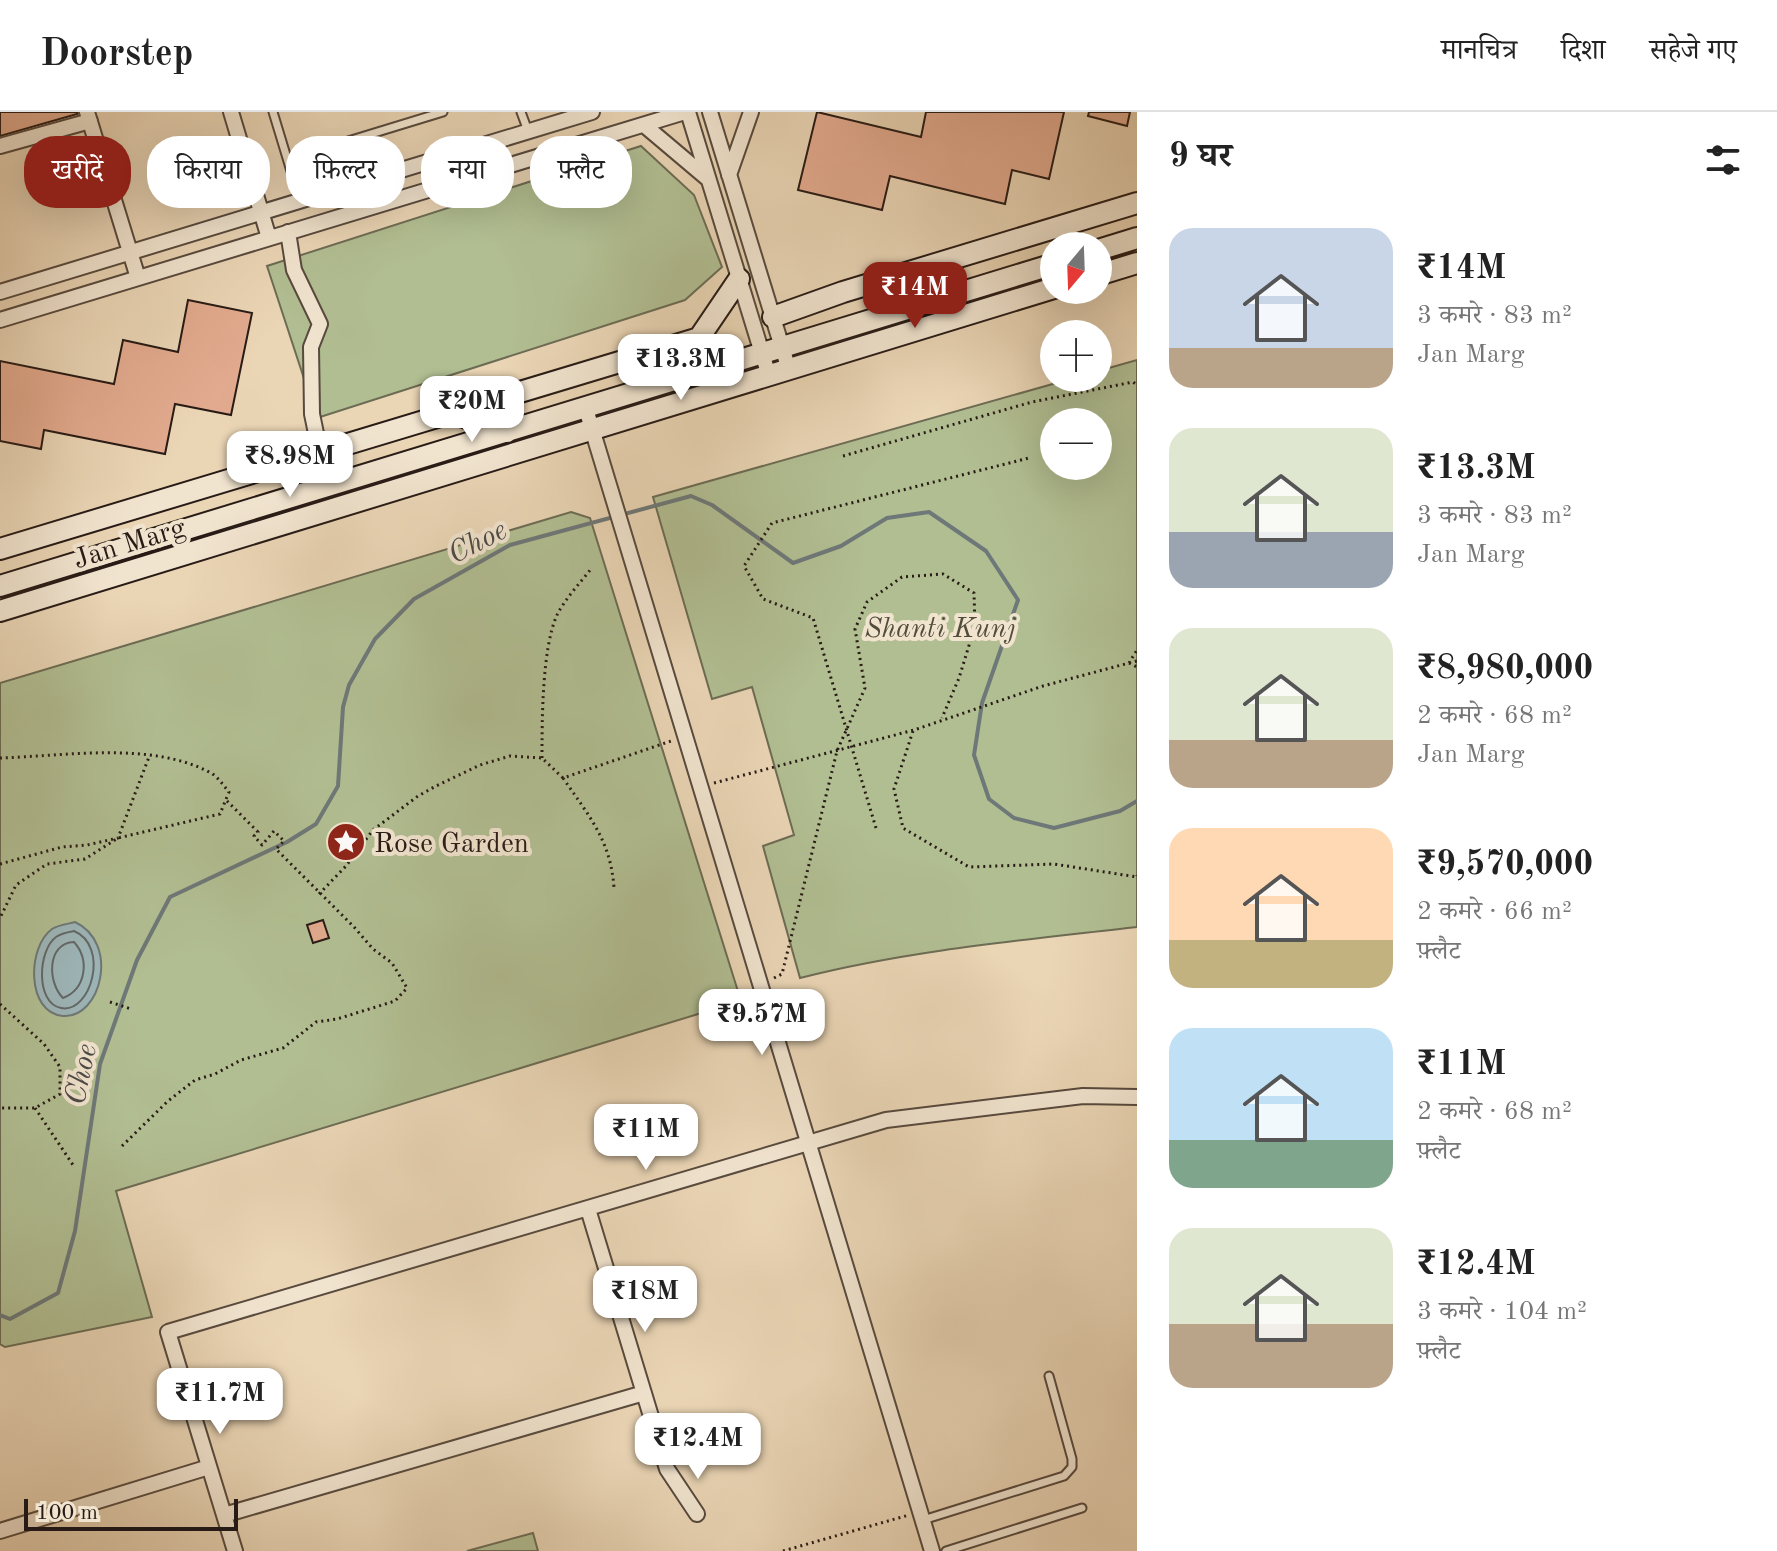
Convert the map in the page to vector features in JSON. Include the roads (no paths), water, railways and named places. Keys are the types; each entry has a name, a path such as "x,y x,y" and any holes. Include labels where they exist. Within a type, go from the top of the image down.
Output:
{"main road":[{"path":"773,317 843,292 1137,203"},
{"path":"1112,246 1137,238"},
{"path":"1112,271 1137,263"},
{"name":"Jan Marg","path":"0,586 1040,268"},
{"path":"676,381 699,338 739,279"},
{"name":"Jan Marg","path":"0,611 1040,292"},
{"path":"0,549 699,338"},
{"path":"452,413 507,432"}],"street":[{"path":"231,112 269,238"},
{"path":"405,169 592,112"},
{"path":"0,320 687,112 739,279 779,373"},
{"path":"710,112 773,317 772,351"},
{"path":"729,175 751,112"},
{"path":"0,146 88,116 138,278"},
{"path":"644,125 709,179"},
{"path":"0,292 286,205"},
{"path":"288,232 294,270 320,324 311,347 312,414 320,453"},
{"path":"586,409 932,1551"},
{"path":"235,1551 168,1332 886,1120 1083,1096 1137,1097"},
{"path":"588,1209 667,1469 697,1514"},
{"path":"224,1515 644,1393"},
{"path":"0,1531 209,1467"}],"lane":[{"path":"273,112 286,155"},
{"path":"364,136 443,112"},
{"path":"521,112 528,131"},
{"path":"921,1516 1064,1476 1072,1467 1072,1459 1049,1376"},
{"path":"946,1551 1082,1508"}],"water":[{"path":"75,922 89,932 97,946 101,962 100,978 87,1006 76,1014 63,1016 51,1012 42,1004 34,978 35,964 38,950 52,929"}],"waterway":[{"name":"Choe","path":"0,1315 10,1319 58,1293 75,1231 100,1064 137,960 170,897 287,842 316,824 338,786 343,707 349,685 375,639 414,599 510,545 691,496 712,505 793,563 841,546 887,518 929,512 986,551 1018,600 982,703 974,755 989,799 1014,818 1054,828 1120,811 1137,801"}],"place":[{"name":"Rose Garden","path":"346,842"}],"park label":[{"name":"Shanti Kunj","path":"940,627"}]}
